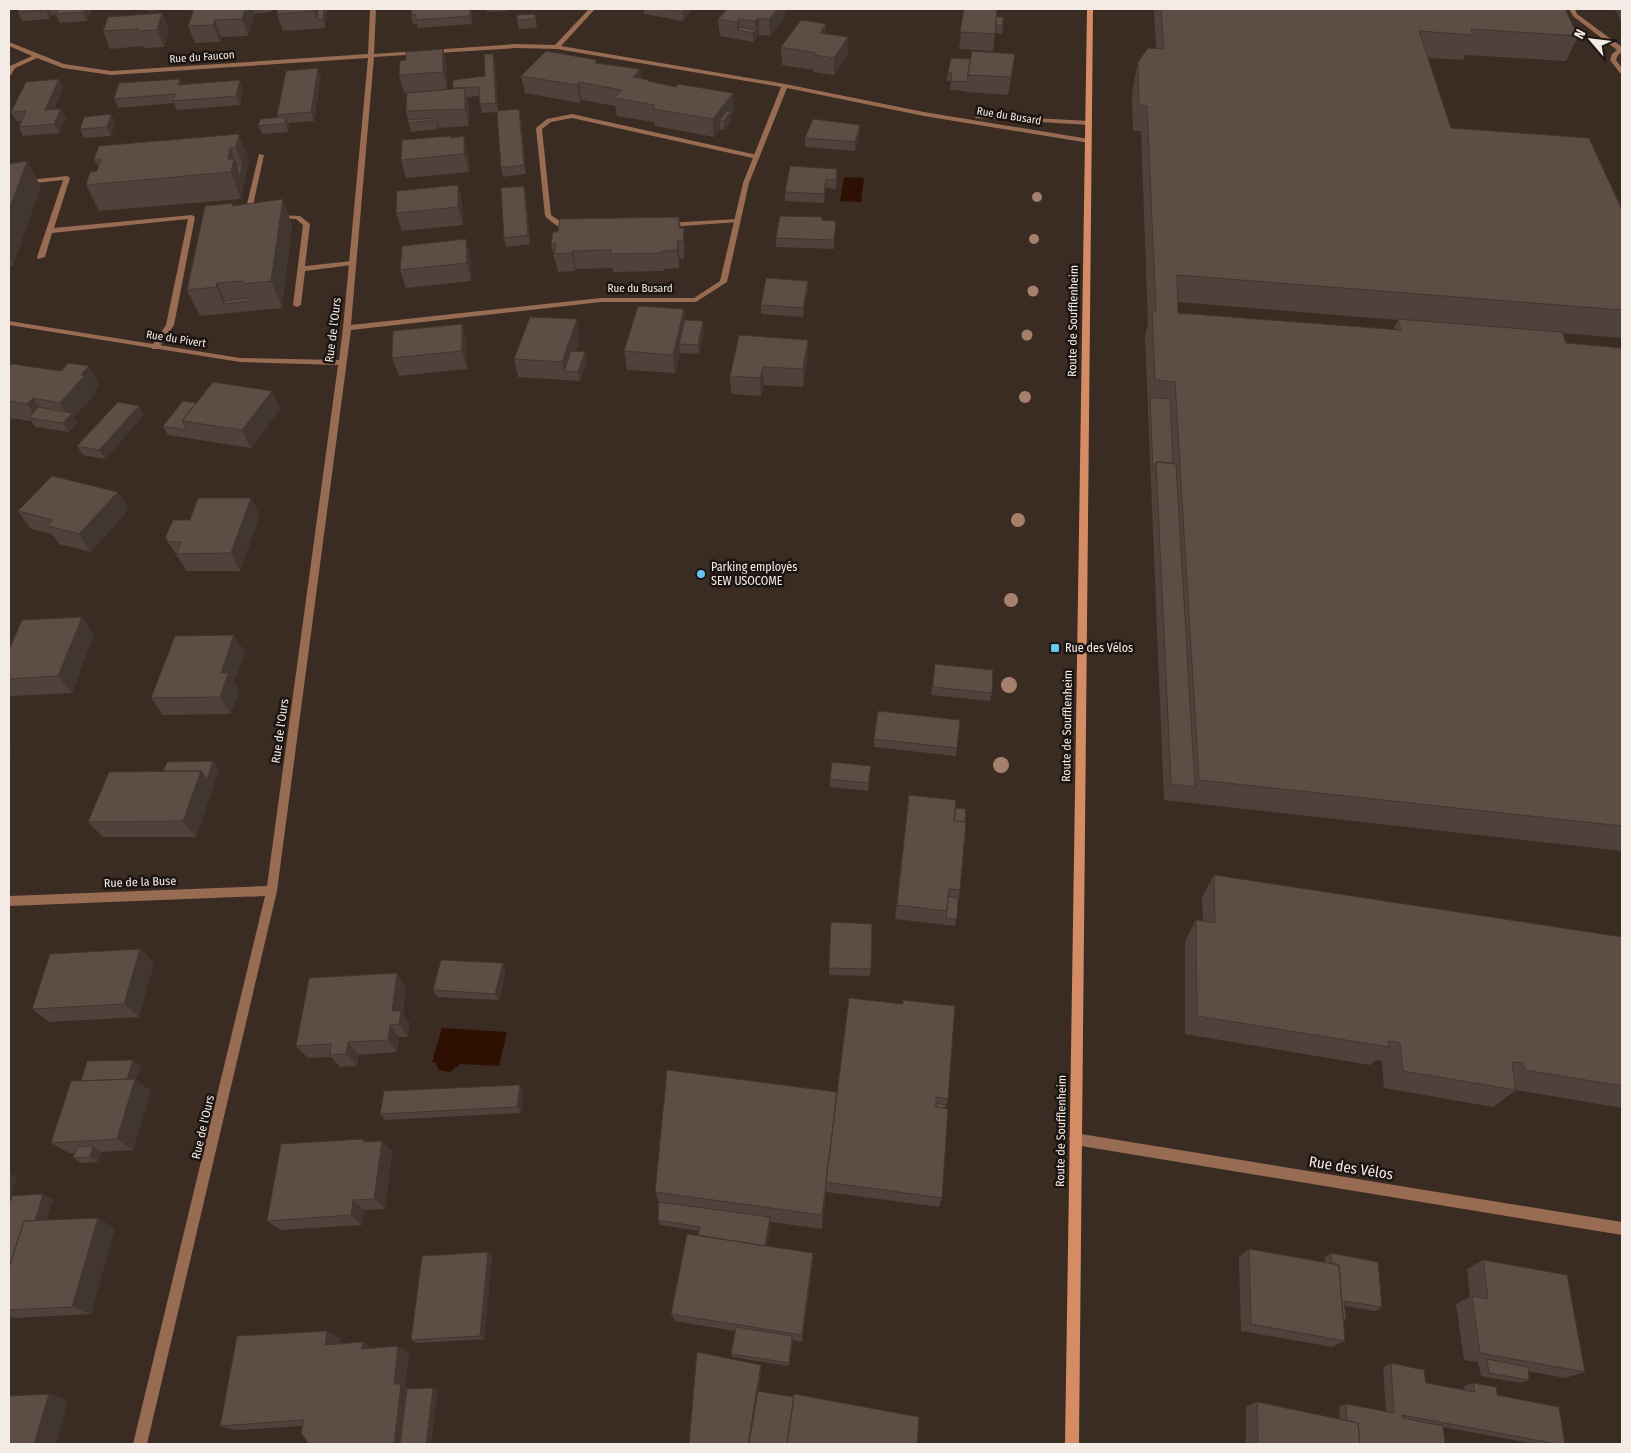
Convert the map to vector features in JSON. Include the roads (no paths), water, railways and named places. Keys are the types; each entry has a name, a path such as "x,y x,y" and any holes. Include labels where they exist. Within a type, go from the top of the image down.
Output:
{"main road":[{"name":"Route de Soufflenheim","path":"1072,1444 1090,9"}],"street":[{"name":"Rue de l'Ours","path":"140,1444 272,891 347,328 371,55 373,9"},
{"path":"557,47 592,9"},
{"path":"1572,9 1575,15 1621,50 1615,54 1613,60 1622,72"},
{"name":"Rue du Faucon","path":"9,44 63,66 111,73 371,55"},
{"name":"Rue du Busard","path":"371,55 516,46 557,47 785,86 924,114 1089,141"},
{"path":"9,74 12,67 36,56"},
{"name":"Rue du Busard","path":"347,328 601,300 696,300 723,282 746,183 785,86"},
{"name":"Rue du Busard","path":"924,114 1089,123"},
{"path":"579,229 564,227 548,216 539,128 549,120 572,116 757,157"},
{"path":"239,211 252,211 261,155"},
{"path":"9,184 67,178 41,257"},
{"path":"49,231 202,216"},
{"path":"155,347 170,324 192,217"},
{"path":"270,217 298,217 308,224 297,305"},
{"path":"658,225 737,221"},
{"path":"302,269 352,263"},
{"name":"Rue du Pivert","path":"9,323 240,360 342,363"},
{"path":"9,330 18,325"},
{"name":"Rue de la Buse","path":"9,901 272,891"},
{"name":"Rue des Vélos","path":"1075,1139 1622,1229"}],"place":[{"name":"Parking employés SEW USOCOME","path":"701,574"},
{"name":"Rue des Vélos","path":"1055,648"}]}
